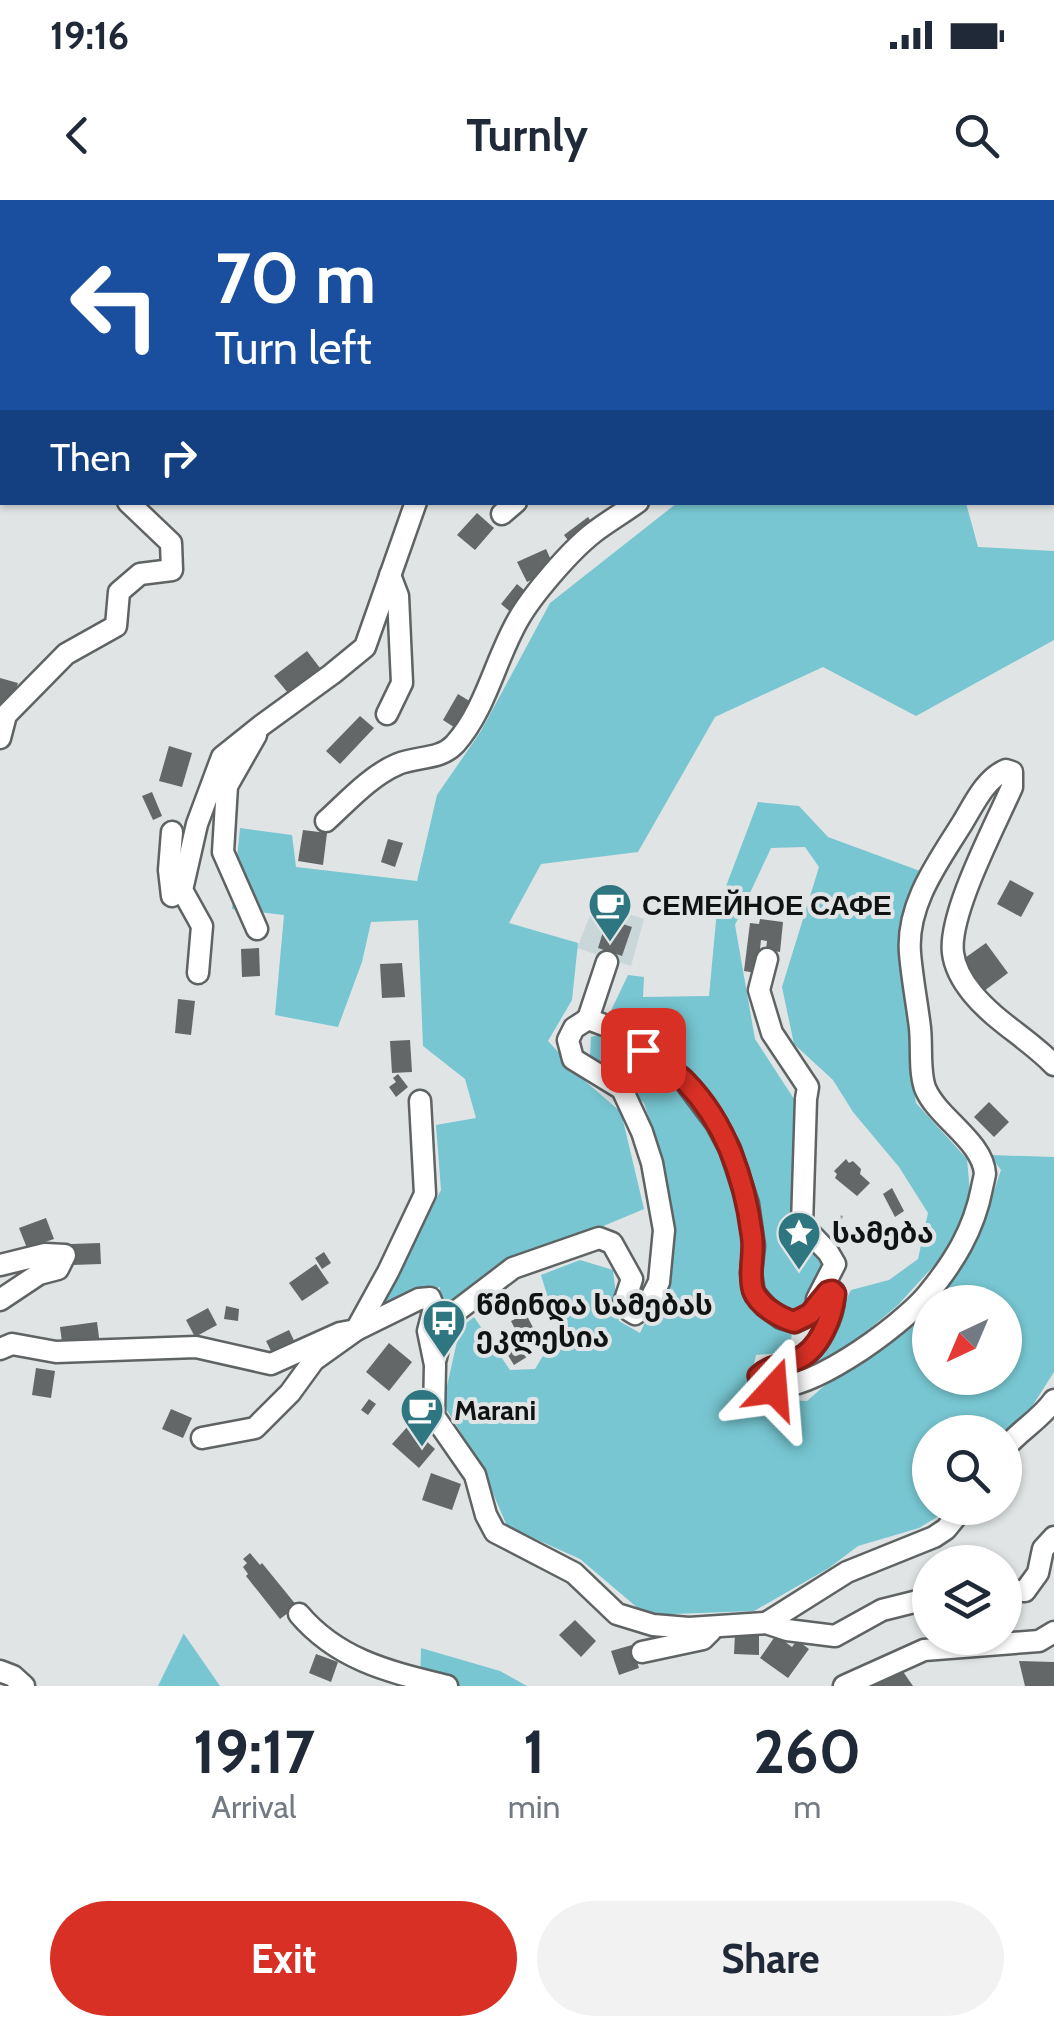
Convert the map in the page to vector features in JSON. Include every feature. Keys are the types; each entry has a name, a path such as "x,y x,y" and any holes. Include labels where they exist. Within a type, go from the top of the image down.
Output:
{"street":[{"path":"0,738 6,715 66,654 116,626 120,592 140,574 172,570 171,543 131,505"},
{"path":"198,973 202,926 182,890 197,824 222,757 365,647 415,505"},
{"path":"326,821 373,779 397,764 436,756 451,748 478,710 518,619 590,535 634,505"},
{"path":"388,714 402,683 398,596 390,575"},
{"path":"258,929 223,852 228,786 262,725"},
{"path":"588,1019 612,1028 684,1079 716,1124 730,1149 748,1204 754,1246 754,1293 782,1318 794,1322 810,1314 828,1292 834,1292 830,1316 817,1342 799,1360 779,1364 759,1376 761,1384 774,1389 811,1378 864,1348 926,1296 968,1236 985,1174 977,1152 931,1100 923,1083 909,949 912,920 934,869 980,795 998,773 1006,770 1012,772 1012,787 958,911 952,951 958,973 974,996 1054,1065"},
{"path":"172,832 172,896 182,890"},
{"path":"767,959 759,990 772,1033 808,1087 802,1225 835,1264 810,1314"},
{"path":"607,962 588,1019 574,1028 568,1040 573,1059 622,1089 642,1132 664,1230 659,1282 648,1304 635,1314 630,1312 624,1302 632,1279 612,1243 599,1238 513,1268 458,1310 441,1334 435,1365 434,1416 475,1475 495,1532 574,1573 617,1614 652,1625 689,1628 766,1623 786,1630 835,1636 882,1610 912,1602"},
{"path":"356,1330 425,1194 420,1101"},
{"path":"0,1265 45,1254 66,1254 58,1269 39,1274 0,1300"},
{"path":"202,1438 256,1428 290,1393 314,1360 356,1330 419,1299 430,1298 434,1308 428,1332 435,1365"},
{"path":"0,1349 12,1344 56,1352 196,1347 271,1364 340,1333 356,1330"},
{"path":"1022,1431 1054,1400"},
{"path":"766,1623 847,1572 934,1537 949,1525"},
{"path":"1022,1592 1038,1573 1043,1549 1054,1538"},
{"path":"300,1614 314,1632 342,1652 390,1672 448,1686"},
{"path":"642,1652 703,1639 716,1626"},
{"path":"844,1686 924,1650 1038,1641 1054,1632"},
{"path":"0,1672 13,1676 24,1686"}],"shaded area":[{"path":"674,505 967,505 978,547 1054,551 1054,640 916,716 823,667 715,717 638,852 541,864 509,923 578,943 572,1000 548,1041 621,1112 644,1209 582,1235 524,1252 467,1293 438,1331 440,1287 376,1315 441,1190 436,1125 476,1118 465,1079 423,1046 418,920 371,922 362,962 338,1027 275,1015 284,915 232,909 240,828 292,835 296,867 417,881 437,795 481,731 550,603"},
{"path":"758,802 799,806 828,837 920,871 907,920 913,1013 910,1069 916,1103 967,1159 971,1204 948,1250 912,1285 898,1305 831,1361 806,1369 851,1290 889,1280 918,1259 928,1213 899,1167 853,1112 833,1080 794,1044 782,987 819,867 805,847 771,848 735,925 755,1039 796,1102 808,1221 837,1255 816,1297 795,1312 765,1294 758,1269 764,1238 755,1199 715,1104 659,1048 607,1019 628,975 644,977 643,997 709,996 717,910"},
{"path":"595,903 644,919 631,966 577,948"},
{"path":"607,1033 671,1076 712,1128 742,1210 745,1288 792,1331 790,1352 756,1355 746,1399 807,1401 912,1317 912,1395 1022,1395 1022,1285 943,1285 979,1236 1001,1170 990,1155 1054,1157 1054,1372 1024,1419 1022,1415 912,1415 912,1525 924,1525 858,1546 829,1568 754,1611 646,1615 580,1559 507,1526 480,1463 443,1404 460,1328 474,1317 510,1370 535,1369 558,1331 541,1275 580,1260 613,1270 619,1321 640,1333 664,1283 674,1223 662,1160 644,1103 590,1057 591,1037"},
{"path":"184,1634 220,1686 158,1686"},
{"path":"421,1648 500,1671 527,1686 420,1686"}],"building":[{"path":"477,513 494,528 475,550 457,535"},
{"path":"588,517 594,526 571,544 564,535"},
{"path":"546,549 555,569 527,582 517,562"},
{"path":"517,584 530,595 514,615 501,604"},
{"path":"307,651 320,668 288,693 274,676"},
{"path":"0,678 18,683 9,711 0,708"},
{"path":"458,694 476,705 460,731 443,720"},
{"path":"360,716 374,728 340,764 326,751"},
{"path":"169,746 192,753 182,787 159,781"},
{"path":"152,792 162,816 153,820 142,796"},
{"path":"303,830 327,833 323,865 298,861"},
{"path":"388,839 403,843 395,867 381,862"},
{"path":"1010,880 1034,893 1021,917 997,904"},
{"path":"607,919 632,927 622,956 598,948"},
{"path":"760,919 783,922 780,952 766,950 767,941 761,940 759,958 763,974 744,971 750,923 759,924"},
{"path":"986,943 1008,973 984,991 962,960"},
{"path":"259,948 260,976 242,977 241,949"},
{"path":"402,963 405,997 382,998 380,964"},
{"path":"178,999 195,1001 191,1035 175,1033"},
{"path":"410,1040 412,1072 392,1073 390,1041"},
{"path":"398,1074 408,1087 396,1097 389,1087"},
{"path":"989,1102 1009,1122 994,1137 974,1117"},
{"path":"846,1159 861,1169 860,1174 870,1183 857,1196 835,1178 834,1171"},
{"path":"892,1188 904,1211 895,1217 883,1194"},
{"path":"46,1218 54,1239 27,1248 19,1228"},
{"path":"100,1243 101,1264 72,1265 71,1244"},
{"path":"324,1252 331,1263 322,1269 315,1258"},
{"path":"316,1264 329,1283 302,1301 289,1283"},
{"path":"226,1306 239,1309 238,1321 224,1319"},
{"path":"208,1308 217,1325 195,1337 186,1320"},
{"path":"526,1314 540,1341 526,1348 530,1355 514,1365 498,1339 515,1329 511,1321"},
{"path":"97,1322 100,1345 63,1350 60,1327"},
{"path":"289,1330 298,1349 275,1359 266,1341"},
{"path":"389,1343 412,1362 389,1391 366,1372"},
{"path":"36,1368 55,1371 51,1398 32,1395"},
{"path":"369,1399 376,1404 368,1415 361,1410"},
{"path":"171,1409 192,1418 183,1438 162,1429"},
{"path":"409,1425 435,1449 419,1468 392,1444"},
{"path":"431,1473 461,1484 452,1510 422,1500"},
{"path":"250,1553 297,1606 280,1619 246,1576 243,1567 247,1563 243,1559"},
{"path":"575,1620 596,1641 581,1657 559,1635"},
{"path":"735,1634 759,1635 759,1655 734,1654"},
{"path":"776,1635 792,1647 797,1640 809,1649 788,1678 760,1658"},
{"path":"632,1645 639,1668 619,1675 611,1651"},
{"path":"316,1654 338,1662 331,1682 309,1673"},
{"path":"1019,1661 1054,1662 1054,1686 1025,1686"},
{"path":"897,1663 913,1686 874,1686 871,1682"}],"place":[{"name":"СЕМЕЙНОЕ САФЕ","path":"610,943"},
{"name":"სამება","path":"799,1271"},
{"name":"წმინდა სამებას ეკლესია","path":"444,1359"},
{"name":"Marani","path":"422,1448"}],"route":[{"path":"643,1050 684,1079 730,1149 748,1204 754,1246 754,1293 782,1318 794,1322 810,1314 828,1292 835,1294 830,1316 817,1342 799,1360 779,1364 759,1376 761,1384 774,1389"}]}
